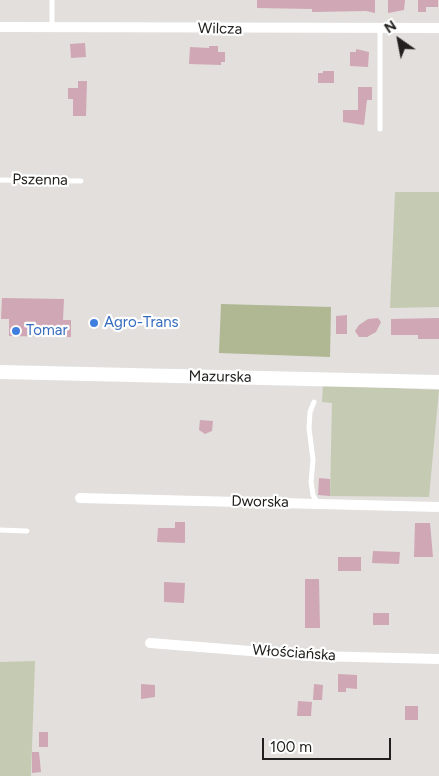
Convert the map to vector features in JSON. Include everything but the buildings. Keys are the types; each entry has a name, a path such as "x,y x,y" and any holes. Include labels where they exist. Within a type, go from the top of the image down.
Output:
{"main road":[{"name":"Mazurska","path":"0,372 439,382"}],"street":[{"name":"Wilcza","path":"0,27 439,28"},
{"name":"Dworska","path":"80,498 439,507"},
{"name":"Włościańska","path":"150,643 313,656 439,659"}],"lane":[{"path":"52,0 52,27"},
{"path":"380,28 380,129"},
{"name":"Pszenna","path":"0,180 80,181"},
{"path":"314,402 310,412 309,428 313,460 311,482 313,495 318,504"},
{"path":"0,530 27,531"}],"green space":[{"path":"395,192 439,192 439,307 390,308"},
{"path":"221,304 331,307 330,357 219,353"},
{"path":"323,385 439,390 429,497 330,496 332,403 322,402"},
{"path":"35,661 31,776 0,776 0,662"}],"place":[{"name":"Agro-Trans","path":"94,323"},
{"name":"Tomar","path":"16,331"}]}
